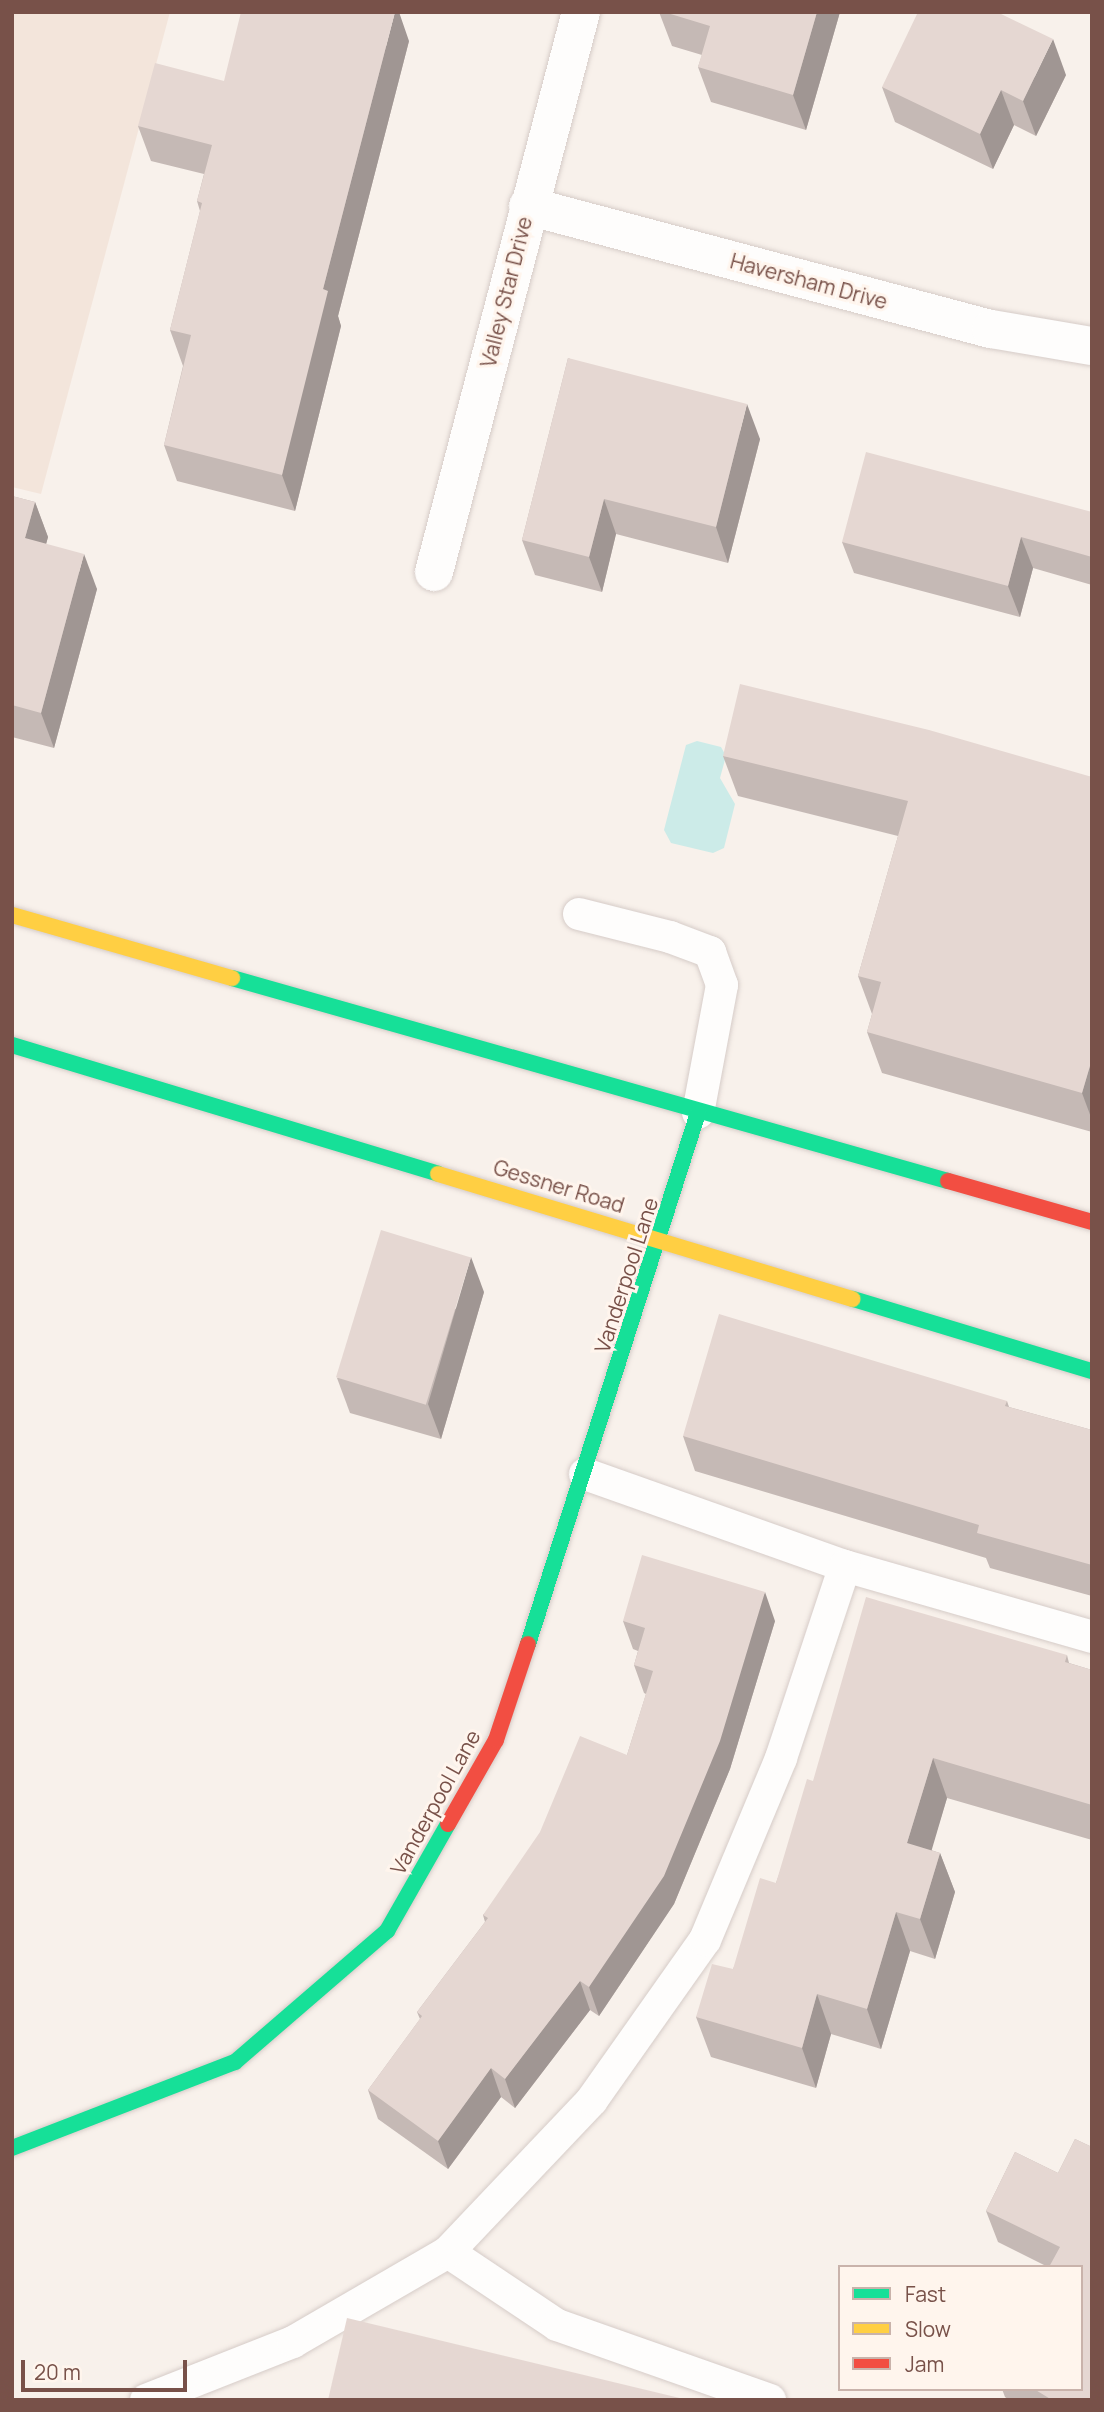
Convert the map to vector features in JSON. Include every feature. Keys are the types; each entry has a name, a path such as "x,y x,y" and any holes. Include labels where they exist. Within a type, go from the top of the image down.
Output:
{"main road":[{"path":"12,915 698,1113 1092,1223"},
{"name":"Gessner Road","path":"12,1045 1092,1371"},
{"name":"Vanderpool Lane","path":"12,2148 235,2062 387,1931 496,1740 661,1239 698,1113"}],"street":[{"name":"Valley Star Drive","path":"434,572 527,206 581,12"},
{"name":"Haversham Drive","path":"527,206 991,329 1092,346"}],"lane":[{"path":"579,914 670,937 710,952 722,985 698,1113"},
{"path":"585,1474 845,1566 1092,1637"},
{"path":"146,2400 293,2342 448,2252 592,2100 705,1940 781,1758 845,1566"},
{"path":"448,2252 556,2325 770,2400"}],"shaded area":[{"path":"12,12 170,12 41,494 12,487"}],"water":[{"path":"697,741 721,747 726,756 720,778 735,804 724,848 713,853 671,843 664,830 686,745"}],"building":[{"path":"241,12 395,12 323,289 328,291 282,475 164,445 191,335 170,330 202,203 197,201 212,145 138,126 155,63 224,81"},
{"path":"664,12 817,12 793,95 698,67 710,26"},
{"path":"918,12 997,12 1053,39 1023,101 1001,90 980,134 882,87"},
{"path":"568,358 747,404 716,527 604,499 589,557 522,540"},
{"path":"866,452 1092,512 1092,557 1021,537 1008,586 842,542"},
{"path":"12,496 35,502 25,538 84,554 41,713 12,705"},
{"path":"740,684 929,730 1092,777 1092,1059 1082,1093 867,1032 881,982 858,976 908,801 723,756"},
{"path":"381,1230 471,1257 426,1405 336,1377"},
{"path":"719,1314 1007,1401 1005,1406 1092,1430 1092,1565 977,1533 979,1525 683,1436"},
{"path":"642,1555 765,1592 720,1741 664,1876 589,1987 580,1981 505,2079 491,2068 438,2141 368,2090 422,2016 417,2012 488,1918 483,1915 540,1832 580,1736 627,1755 653,1671 634,1665 645,1628 623,1621"},
{"path":"866,1597 1067,1655 1065,1662 1092,1670 1092,1805 933,1758 907,1843 940,1853 920,1919 896,1912 867,2009 817,1994 802,2048 696,2017 712,1964 733,1969 760,1878 776,1883 807,1779 813,1781"},
{"path":"1075,2139 1092,2147 1092,2400 1052,2400 1037,2391 1083,2391 1083,2265 1050,2265 1060,2247 986,2211 1015,2152 1058,2173"},
{"path":"347,2318 688,2400 328,2400"}],"traffic: fast":[{"path":"232,978 948,1181"},
{"path":"12,1045 438,1174"},
{"path":"528,1644 698,1113"},
{"path":"853,1299 1092,1371"},
{"path":"12,2148 235,2062 387,1931 448,1824"}],"traffic: slow":[{"path":"12,915 232,978"},
{"path":"438,1174 853,1299"}],"traffic: jam":[{"path":"948,1181 1092,1222"},
{"path":"448,1824 496,1740 528,1644"}]}
